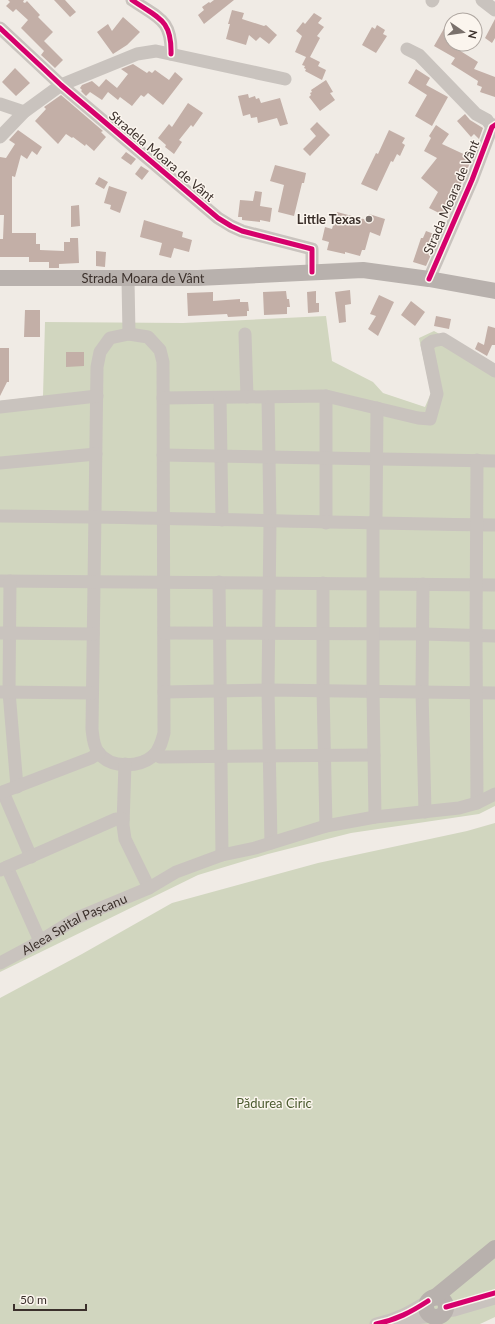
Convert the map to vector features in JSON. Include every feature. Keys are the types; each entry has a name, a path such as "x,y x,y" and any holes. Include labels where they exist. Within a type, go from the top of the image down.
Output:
{"main road":[{"name":"Strada Moara de Vânt","path":"0,278 198,278 363,270 429,279 495,291"},
{"path":"437,1312 456,1281 468,1269 495,1248"}],"street":[{"path":"132,0 164,22 170,34 171,54"},
{"path":"482,0 495,10"},
{"name":"Stradela Moara de Vânt","path":"0,28 61,85 218,218 242,231 312,249 312,272"},
{"path":"407,49 419,55 476,114 494,126"},
{"path":"0,137 24,112 61,85 137,54 156,51 285,79"},
{"path":"0,104 24,112"},
{"name":"Strada Moara de Vânt","path":"429,279 494,126"},
{"path":"128,279 129,334"},
{"path":"129,334 148,337 160,350 163,362 164,733 161,744 155,754 147,760 137,764 112,762 99,753 93,742 92,729 93,581 98,367 100,352 110,338 129,334"},
{"path":"245,334 246,397"},
{"path":"163,398 326,396 418,418 430,419 437,394 427,345 433,341 443,338 495,371"},
{"path":"0,407 97,396"},
{"path":"326,396 326,523"},
{"path":"268,397 270,457 268,690 271,843"},
{"path":"220,398 222,520"},
{"path":"375,817 373,523 376,516 377,408"},
{"path":"0,463 96,454"},
{"path":"163,456 495,461"},
{"path":"477,460 477,803"},
{"path":"0,516 495,525"},
{"path":"17,787 4,692 5,581 495,585"},
{"path":"220,582 222,855"},
{"path":"323,583 323,690 326,826"},
{"path":"422,584 422,691 425,812"},
{"path":"4,633 93,634"},
{"path":"164,633 423,634 495,636"},
{"path":"164,692 268,690 495,692"},
{"path":"4,692 92,693"},
{"path":"31,857 2,792 91,758 99,753"},
{"path":"155,754 160,757 374,755"},
{"path":"125,764 123,820 125,839 149,888"},
{"name":"Aleea Spital Pașcanu","path":"0,963 77,918 149,888 176,872 222,855 255,848 326,826 375,817 458,808 477,803 495,794"},
{"path":"40,941 4,869 116,819 123,820"},
{"path":"376,1324 454,1310 495,1298"}],"green space":[{"path":"326,316 332,361 373,382 383,393 425,407 431,393 419,338 434,331 495,366 495,806 479,814 351,833 268,854 198,875 0,972 0,401 43,396 45,322 183,323"},
{"name":"Pădurea Ciric","path":"495,823 495,1317 480,1324 0,1324 0,998 172,903 318,863 467,831"}],"building":[{"path":"8,0 24,0 23,2 25,3 27,1 40,15 38,17 53,32 44,41 63,60 55,68 41,55 44,51 21,28 28,20 16,9 13,12 6,6 10,2"},
{"path":"54,0 65,0 76,12 70,17"},
{"path":"214,0 234,0 204,24 198,15 204,10 202,7"},
{"path":"232,10 244,13 242,19 264,26 266,25 277,35 269,44 260,37 256,41 249,35 246,45 226,39"},
{"path":"314,13 322,18 318,23 324,27 317,36 320,38 310,57 320,62 318,66 326,70 322,80 305,71 305,66 302,65 306,57 295,52 302,36 296,31 303,22 305,24"},
{"path":"123,17 140,32 127,45 113,54 97,32 108,24 112,31"},
{"path":"495,19 495,38 492,43 485,38"},
{"path":"377,25 385,30 383,34 387,36 376,53 362,45 372,27 375,29"},
{"path":"443,30 443,51 434,46"},
{"path":"444,52 462,52 478,62 474,69 495,77 495,97 480,92 482,87 477,85 478,81 451,64 455,58"},
{"path":"133,64 147,73 149,71 152,73 155,70 169,80 175,72 183,79 163,105 148,93 144,97 141,95 132,106 120,97 118,100 108,92 102,100 90,92 86,96 81,91 82,90 80,88 82,85 92,81 99,87 106,79 117,88 128,74 121,69"},
{"path":"15,68 30,83 16,96 2,82"},
{"path":"416,69 430,78 426,85 448,97 432,126 415,116 427,95 408,83"},
{"path":"326,80 333,92 330,93 335,100 320,111 309,97 311,95 310,93 312,92 311,90"},
{"path":"248,94 249,98 255,96 256,99 259,98 261,103 280,98 288,124 280,126 277,118 258,123 257,117 251,118 250,114 243,116 238,96"},
{"path":"61,95 103,131 101,132 106,137 94,151 86,144 85,146 73,137 72,138 66,134 58,144 35,121 46,109 44,107"},
{"path":"188,103 203,113 193,127 191,125 179,140 182,142 174,154 165,147 166,145 158,138 169,124 172,127"},
{"path":"465,114 470,120 483,128 479,139 474,134 471,137 457,121"},
{"path":"317,122 330,135 310,156 303,149 316,136 310,129"},
{"path":"436,125 449,134 442,144 472,158 447,217 429,208 438,192 421,178 437,158 424,151 431,138 429,136"},
{"path":"18,130 42,147 37,155 32,151 27,159 21,155 15,177 12,176 12,233 36,233 36,244 40,244 40,250 64,251 64,242 70,242 70,238 78,238 79,263 59,264 59,268 49,268 49,262 29,262 29,257 0,257 0,239 3,239 4,215 0,215 0,157 6,158 15,144 9,140"},
{"path":"389,130 405,138 402,143 405,145 400,156 397,154 393,162 391,161 377,191 361,184 376,153 378,154"},
{"path":"126,152 136,159 131,165 121,158"},
{"path":"275,165 306,173 294,216 278,212 284,185 270,181"},
{"path":"141,166 149,171 142,180 135,174"},
{"path":"99,177 108,182 104,189 95,184"},
{"path":"109,186 127,192 120,213 110,209 111,205 104,203"},
{"path":"255,191 262,192 260,206 272,208 270,222 260,220 260,222 242,220 242,217 238,217 240,200 253,201"},
{"path":"79,205 80,226 71,227 71,206"},
{"path":"337,212 367,220 369,214 385,219 380,236 370,232 365,250 362,250 360,256 345,252 345,254 327,250 329,242 322,240 325,227 332,229"},
{"path":"144,220 183,232 182,237 192,240 189,252 174,248 171,258 159,255 162,243 140,237"},
{"path":"426,231 434,234 431,247 434,248 426,266 413,262 421,238 423,238"},
{"path":"96,251 106,252 105,267 96,266"},
{"path":"350,290 351,304 345,305 346,322 339,323 335,292"},
{"path":"286,291 290,307 287,307 287,314 264,315 263,292"},
{"path":"316,291 316,303 319,303 319,312 308,313 307,292"},
{"path":"213,292 213,301 240,299 240,302 248,302 249,311 247,311 247,316 228,317 227,314 188,316 187,293"},
{"path":"379,295 394,302 378,336 368,329 376,316 370,314"},
{"path":"411,301 425,312 415,326 401,315"},
{"path":"25,310 40,310 40,337 24,337"},
{"path":"436,316 451,319 449,329 434,326"},
{"path":"488,326 495,328 495,345 492,345 487,356 475,349 478,342 484,345"},
{"path":"0,348 9,348 9,382 7,382 0,396"},
{"path":"66,352 84,352 84,366 66,367"}],"cycle path":[{"path":"132,0 156,16 166,26 171,42 171,54"},
{"path":"0,28 61,85 218,218 242,231 312,249 312,272"},
{"path":"429,279 472,180 492,127 495,125"},
{"path":"446,1307 495,1293"},
{"path":"376,1324 403,1315 428,1301"}],"place":[{"name":"Little Texas","path":"369,219"}]}
